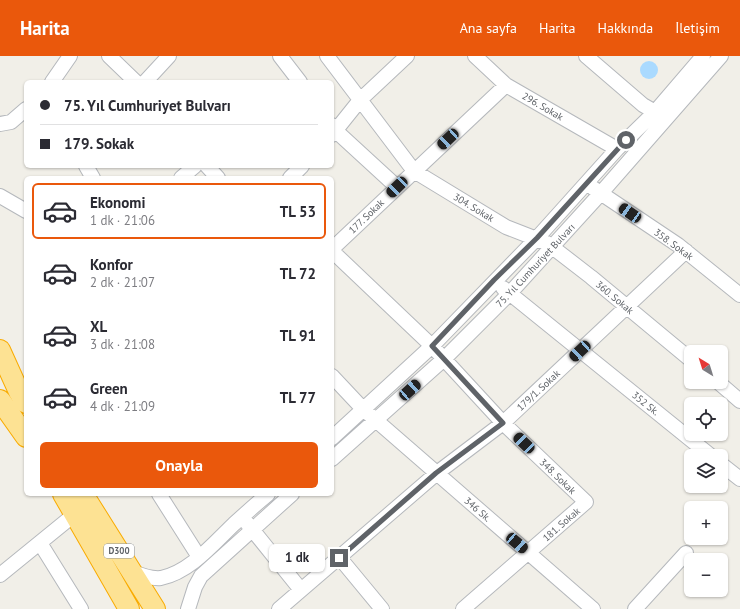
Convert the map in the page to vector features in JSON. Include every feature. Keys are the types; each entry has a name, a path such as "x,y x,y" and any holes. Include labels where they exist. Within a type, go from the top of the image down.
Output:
{"highway":[{"path":"0,350 24,394"},
{"path":"0,400 24,434"},
{"name":"D300","path":"64,496 76,514 129,609"},
{"name":"D300","path":"84,496 155,609"}],"street":[{"path":"53,80 70,56"},
{"path":"109,56 134,80"},
{"path":"147,80 169,56"},
{"path":"280,56 298,80"},
{"path":"327,56 414,171"},
{"path":"334,129 360,100 407,56"},
{"name":"296. Sokak","path":"475,56 506,85 617,149"},
{"path":"586,56 642,105 655,112"},
{"name":"75. Yıl Cumhuriyet Bulvarı","path":"334,436 432,346 494,280 537,238 617,149 655,112 703,56"},
{"name":"75. Yıl Cumhuriyet Bulvarı","path":"334,456 444,359 510,293 601,193 721,56"},
{"name":"177. Sokak","path":"334,248 506,85"},
{"path":"0,124 11,122 24,111"},
{"path":"334,131 397,187"},
{"path":"184,176 194,168"},
{"path":"209,168 216,176"},
{"path":"292,176 300,168"},
{"name":"304. Sokak","path":"414,171 506,226 537,238"},
{"name":"358. Sokak","path":"586,183 686,251 740,295"},
{"path":"0,196 24,210"},
{"name":"360. Sokak","path":"537,238 551,247 684,354"},
{"name":"179/1. Sokak","path":"279,609 436,473 503,423 686,251"},
{"name":"348. Sokak","path":"334,252 432,346 503,423 586,502"},
{"name":"352 Sk.","path":"494,280 702,449"},
{"name":"346 Sk.","path":"334,378 363,410 593,609"},
{"path":"726,389 740,401"},
{"path":"728,470 740,479"},
{"path":"160,496 199,557"},
{"path":"131,571 144,576 159,578 177,573 199,557 242,516 266,496"},
{"path":"188,609 195,587 202,576 290,496"},
{"name":"181. Sokak","path":"463,609 586,502"},
{"path":"0,575 76,514"},
{"path":"242,516 301,590"},
{"path":"40,543 81,609"},
{"path":"635,609 684,555"},
{"path":"339,558 382,609"}],"water":[{"path":"645,61 653,61 658,66 656,77 653,79 645,79 640,74 640,66"}],"route":[{"path":"339,558 436,473 503,423 432,346 494,280 537,238 626,140"}]}
